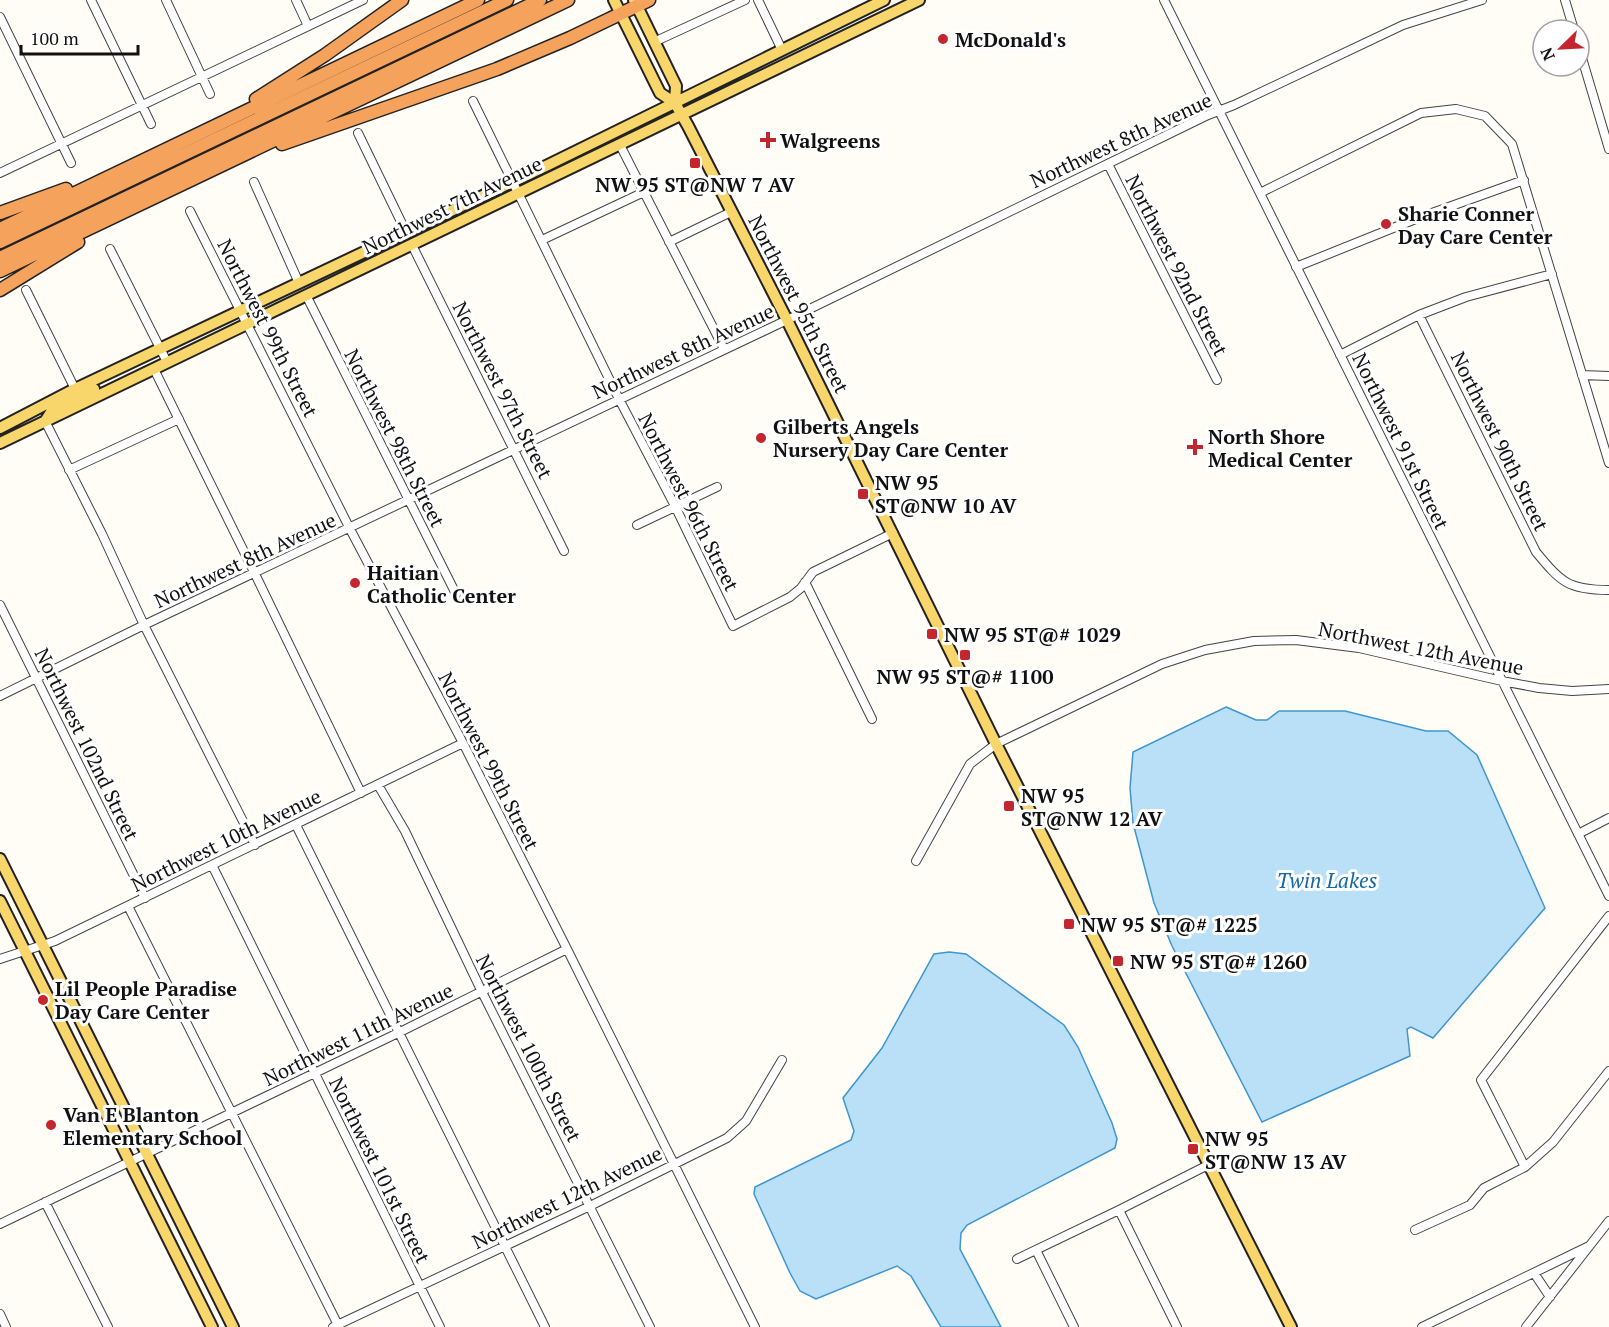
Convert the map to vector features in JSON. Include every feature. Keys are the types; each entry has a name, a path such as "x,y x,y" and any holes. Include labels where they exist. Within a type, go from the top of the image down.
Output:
{"highway":[{"path":"214,126 325,55 402,0"},
{"path":"0,228 478,0"},
{"path":"0,242 507,0"},
{"path":"0,258 540,0"},
{"path":"0,272 568,0"},
{"path":"230,162 497,69 621,14 635,3 649,0"},
{"path":"0,213 124,169"},
{"path":"0,290 141,204"}],"main road":[{"name":"Northwest 95th Street","path":"614,0 660,93 675,103 787,320 996,744 1291,1327"},
{"name":"Northwest 7th Avenue","path":"0,428 75,389 513,182 885,0"},
{"name":"Northwest 7th Avenue","path":"0,443 682,116 915,1"},
{"name":"Northwest 95th Street","path":"635,3 676,86 675,103"},
{"path":"819,48 826,40 867,19 872,6"},
{"path":"412,245 417,235 448,220 455,209"},
{"path":"45,421 53,409 94,389 103,376"},
{"path":"0,859 233,1327"},
{"path":"0,901 212,1327"}],"street":[{"path":"91,0 151,124"},
{"path":"166,0 210,94"},
{"path":"296,0 308,26"},
{"path":"0,173 363,0"},
{"path":"654,42 745,0"},
{"path":"758,0 782,50"},
{"name":"Northwest 91st Street","path":"1164,0 1609,896"},
{"name":"Northwest 8th Avenue","path":"0,696 144,625 787,320 1219,110 1404,25 1482,0"},
{"path":"1565,0 1570,18"},
{"path":"0,17 71,163"},
{"path":"1588,78 1609,149"},
{"name":"Northwest 96th Street","path":"473,101 619,399 734,626 790,597 805,582"},
{"path":"1260,193 1420,113 1456,109 1485,116 1512,144 1609,463"},
{"path":"358,133 406,232"},
{"path":"620,145 724,349"},
{"name":"Northwest 92nd Street","path":"1108,164 1217,380"},
{"path":"1296,267 1418,218 1524,180"},
{"path":"254,182 299,283"},
{"path":"542,240 644,192"},
{"name":"Northwest 99th Street","path":"190,211 350,529 463,743 755,1327"},
{"path":"669,242 731,212"},
{"name":"Northwest 97th Street","path":"412,245 564,551"},
{"path":"110,249 167,362"},
{"path":"1340,355 1419,315 1466,297 1552,274"},
{"path":"26,290 75,389"},
{"name":"Northwest 98th Street","path":"306,295 456,594"},
{"name":"Northwest 90th Street","path":"1419,315 1536,552 1557,578 1582,590 1609,590"},
{"path":"154,369 208,482 256,573 361,793"},
{"path":"1582,375 1609,376"},
{"path":"69,470 178,419"},
{"path":"45,421 102,534 144,625 255,845"},
{"path":"637,525 717,488"},
{"path":"872,719 805,582 813,572 893,533"},
{"name":"Northwest 102nd Street","path":"0,605 145,898"},
{"name":"Northwest 12th Avenue","path":"916,861 970,764 996,744 1162,664 1205,651 1254,641 1296,640 1359,648 1502,681 1572,691 1609,689"},
{"name":"Northwest 10th Avenue","path":"0,959 43,946 463,743"},
{"name":"Northwest 100th Street","path":"378,785 405,831 482,992 650,1327"},
{"path":"1578,834 1609,818"},
{"path":"296,825 545,1327"},
{"name":"Northwest 101st Street","path":"212,866 440,1327"},
{"path":"128,906 337,1326"},
{"path":"1526,1167 1481,1080 1609,916"},
{"name":"Northwest 11th Avenue","path":"0,1224 147,1155 567,949"},
{"name":"Northwest 12th Avenue","path":"337,1326 419,1285 590,1206 726,1138 741,1127 782,1060"},
{"path":"1415,1230 1470,1205 1484,1188 1526,1167 1553,1142 1609,1071"},
{"path":"1017,1259 1210,1164"},
{"path":"45,1202 108,1327"},
{"path":"1119,1210 1177,1327"},
{"path":"1526,1327 1609,1221"},
{"path":"1422,1327 1589,1246"},
{"path":"1036,1250 1074,1327"},
{"path":"1534,1274 1550,1297"},
{"path":"0,1314 6,1327"}],"water":[{"name":"Twin Lakes","path":"1226,707 1256,720 1267,720 1279,711 1345,711 1426,731 1448,731 1477,755 1545,908 1433,1038 1411,1027 1407,1029 1410,1056 1262,1122 1172,946 1154,903 1133,823 1130,788 1133,752"},
{"path":"949,952 966,954 1064,1025 1078,1047 1117,1139 1115,1148 967,1225 961,1233 960,1249 1001,1327 941,1327 911,1276 897,1266 816,1299 800,1291 754,1194 755,1187 851,1140 854,1131 843,1098 882,1048 934,954"}],"place":[{"name":"McDonald's","path":"943,39"},
{"name":"Walgreens","path":"768,140"},
{"name":"NW 95 ST@NW 7 AV","path":"695,163"},
{"name":"Sharie Conner Day Care Center","path":"1386,224"},
{"name":"Gilberts Angels Nursery Day Care Center","path":"761,438"},
{"name":"North Shore Medical Center","path":"1195,447"},
{"name":"NW 95 ST@NW 10 AV","path":"863,494"},
{"name":"Haitian Catholic Center","path":"355,583"},
{"name":"NW 95 ST@# 1029","path":"932,634"},
{"name":"NW 95 ST@# 1100","path":"965,655"},
{"name":"NW 95 ST@NW 12 AV","path":"1009,806"},
{"name":"NW 95 ST@# 1225","path":"1069,924"},
{"name":"NW 95 ST@# 1260","path":"1118,961"},
{"name":"Lil People Paradise Day Care Center","path":"43,1000"},
{"name":"Van E Blanton Elementary School","path":"51,1125"},
{"name":"NW 95 ST@NW 13 AV","path":"1193,1149"}]}
